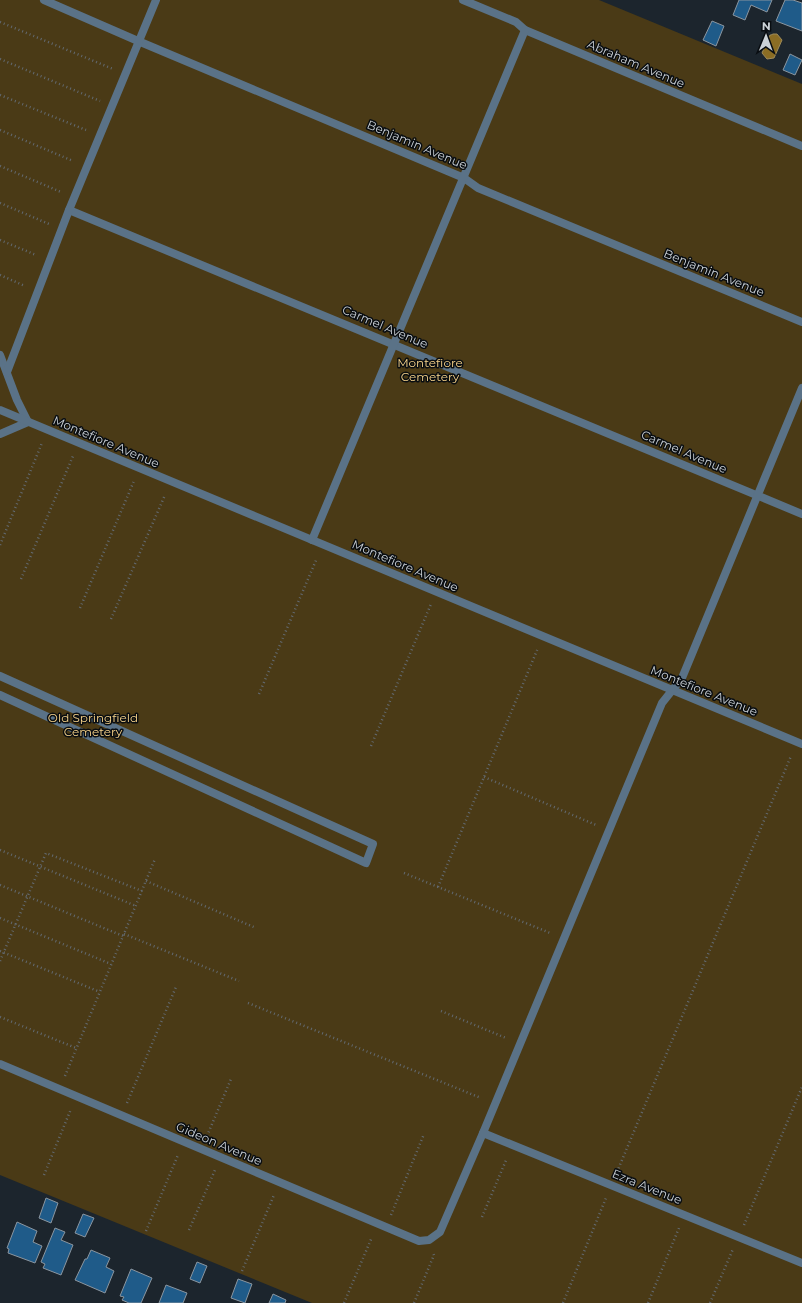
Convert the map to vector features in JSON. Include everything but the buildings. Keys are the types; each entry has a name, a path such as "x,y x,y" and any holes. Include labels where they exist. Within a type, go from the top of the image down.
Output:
{"lane":[{"name":"Benjamin Avenue","path":"44,0 464,178 478,188 802,322"},
{"path":"7,372 74,197 156,0"},
{"name":"Abraham Avenue","path":"463,0 516,22 525,30 802,146"},
{"path":"312,540 525,30"},
{"name":"Carmel Avenue","path":"69,210 802,514"},
{"path":"0,355 28,422 0,434"},
{"path":"429,1240 440,1232 662,703 682,678 802,388"},
{"name":"Montefiore Avenue","path":"0,410 799,743"},
{"path":"0,676 373,844 366,863 0,695"},
{"name":"Gideon Avenue","path":"0,1064 419,1241 429,1240"},
{"name":"Ezra Avenue","path":"483,1132 802,1263"}],"path":[{"path":"0,22 124,74"},
{"path":"0,59 112,105"},
{"path":"0,95 99,136"},
{"path":"0,130 87,167"},
{"path":"0,166 74,197"},
{"path":"0,203 62,229"},
{"path":"0,240 50,260"},
{"path":"0,275 38,291"},
{"path":"0,545 47,430"},
{"path":"21,579 78,443"},
{"path":"80,608 140,468"},
{"path":"111,619 170,481"},
{"path":"259,694 323,545"},
{"path":"371,746 436,592"},
{"path":"438,887 543,637"},
{"path":"563,1303 799,743"},
{"path":"484,777 609,830"},
{"path":"0,850 136,906"},
{"path":"0,961 46,853 142,891"},
{"path":"59,1089 156,859"},
{"path":"404,874 564,938"},
{"path":"146,881 256,928"},
{"path":"0,885 239,981"},
{"path":"0,918 111,964"},
{"path":"0,951 100,992"},
{"path":"122,1116 176,987"},
{"path":"248,1003 495,1104"},
{"path":"441,1011 520,1044"},
{"path":"0,1017 76,1048"},
{"path":"201,1149 231,1079"},
{"path":"710,1303 802,1087"},
{"path":"44,1176 77,1097"},
{"path":"386,1227 424,1134"},
{"path":"146,1231 183,1142"},
{"path":"482,1217 513,1145"},
{"path":"189,1230 220,1157"},
{"path":"242,1270 279,1182"},
{"path":"648,1303 684,1215"},
{"path":"344,1303 378,1223"},
{"path":"414,1303 434,1256 429,1240"}],"green space":[{"name":"Montefiore Cemetery","path":"0,0 599,0 802,84 802,1303 312,1303 0,1175"}],"shaded area":[{"path":"777,34 782,40 774,58 767,59 762,53 770,35"}],"park label":[{"name":"Old Springfield Cemetery","path":"93,725"}]}
